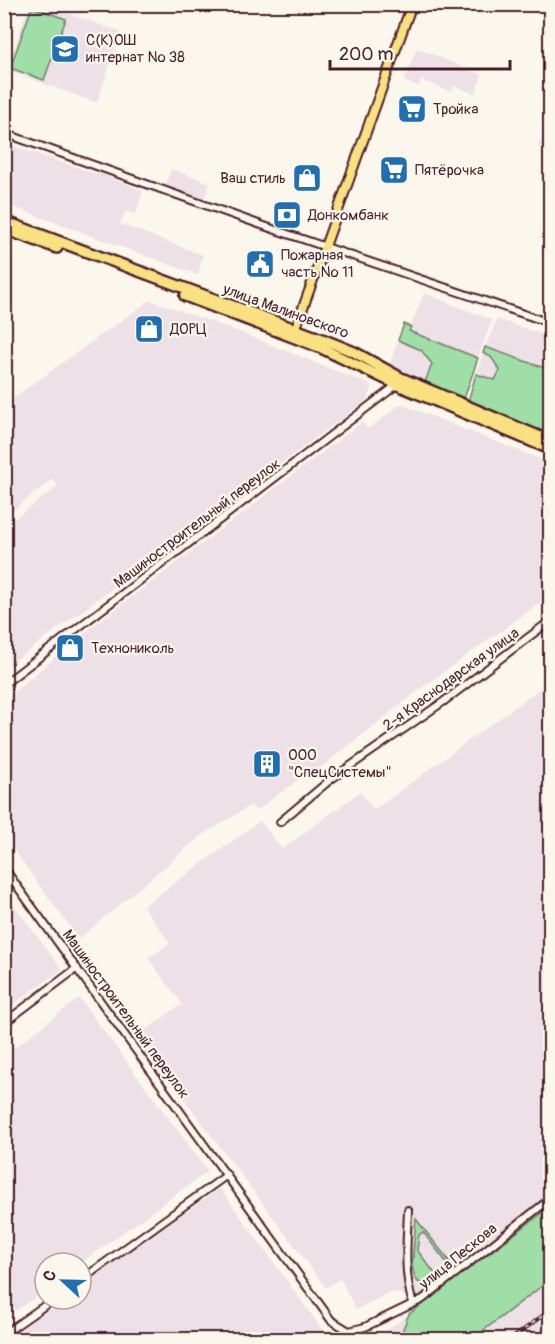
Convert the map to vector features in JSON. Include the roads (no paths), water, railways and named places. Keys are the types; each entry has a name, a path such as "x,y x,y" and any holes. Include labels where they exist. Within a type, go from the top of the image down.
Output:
{"highway":[{"name":"улица Малиновского","path":"4,221 294,333"},
{"name":"улица Малиновского","path":"4,229 294,333 354,352 399,382 550,449"},
{"name":"улица Малиновского","path":"399,382 550,441"}],"main road":[{"path":"294,333 412,4"}],"street":[{"path":"4,133 550,323"},
{"name":"Машиностроительный переулок","path":"4,684 399,382"},
{"name":"2-я Краснодарская улица","path":"280,822 330,780 443,702 550,621"},
{"name":"Машиностроительный переулок","path":"4,868 331,1320 349,1331"},
{"path":"4,1023 77,968"},
{"path":"93,1271 227,1175"},
{"name":"улица Пескова","path":"349,1331 365,1327 423,1299 550,1199"},
{"path":"408,1210 405,1264 407,1284 413,1304"},
{"path":"4,1334 37,1311"},
{"path":"347,1340 349,1331"}],"railway":[{"path":"510,1340 550,1310"}],"place":[{"name":"С(К)ОШ интернат № 38","path":"65,49"},
{"name":"Тройка","path":"412,109"},
{"name":"Пятёрочка","path":"394,170"},
{"name":"Ваш стиль","path":"307,178"},
{"name":"Донкомбанк","path":"287,215"},
{"name":"Пожарная часть № 11","path":"260,264"},
{"name":"ДОРЦ","path":"149,329"},
{"name":"Технониколь","path":"70,648"},
{"name":"ООО \"СпецСистемы\"","path":"267,764"}]}
